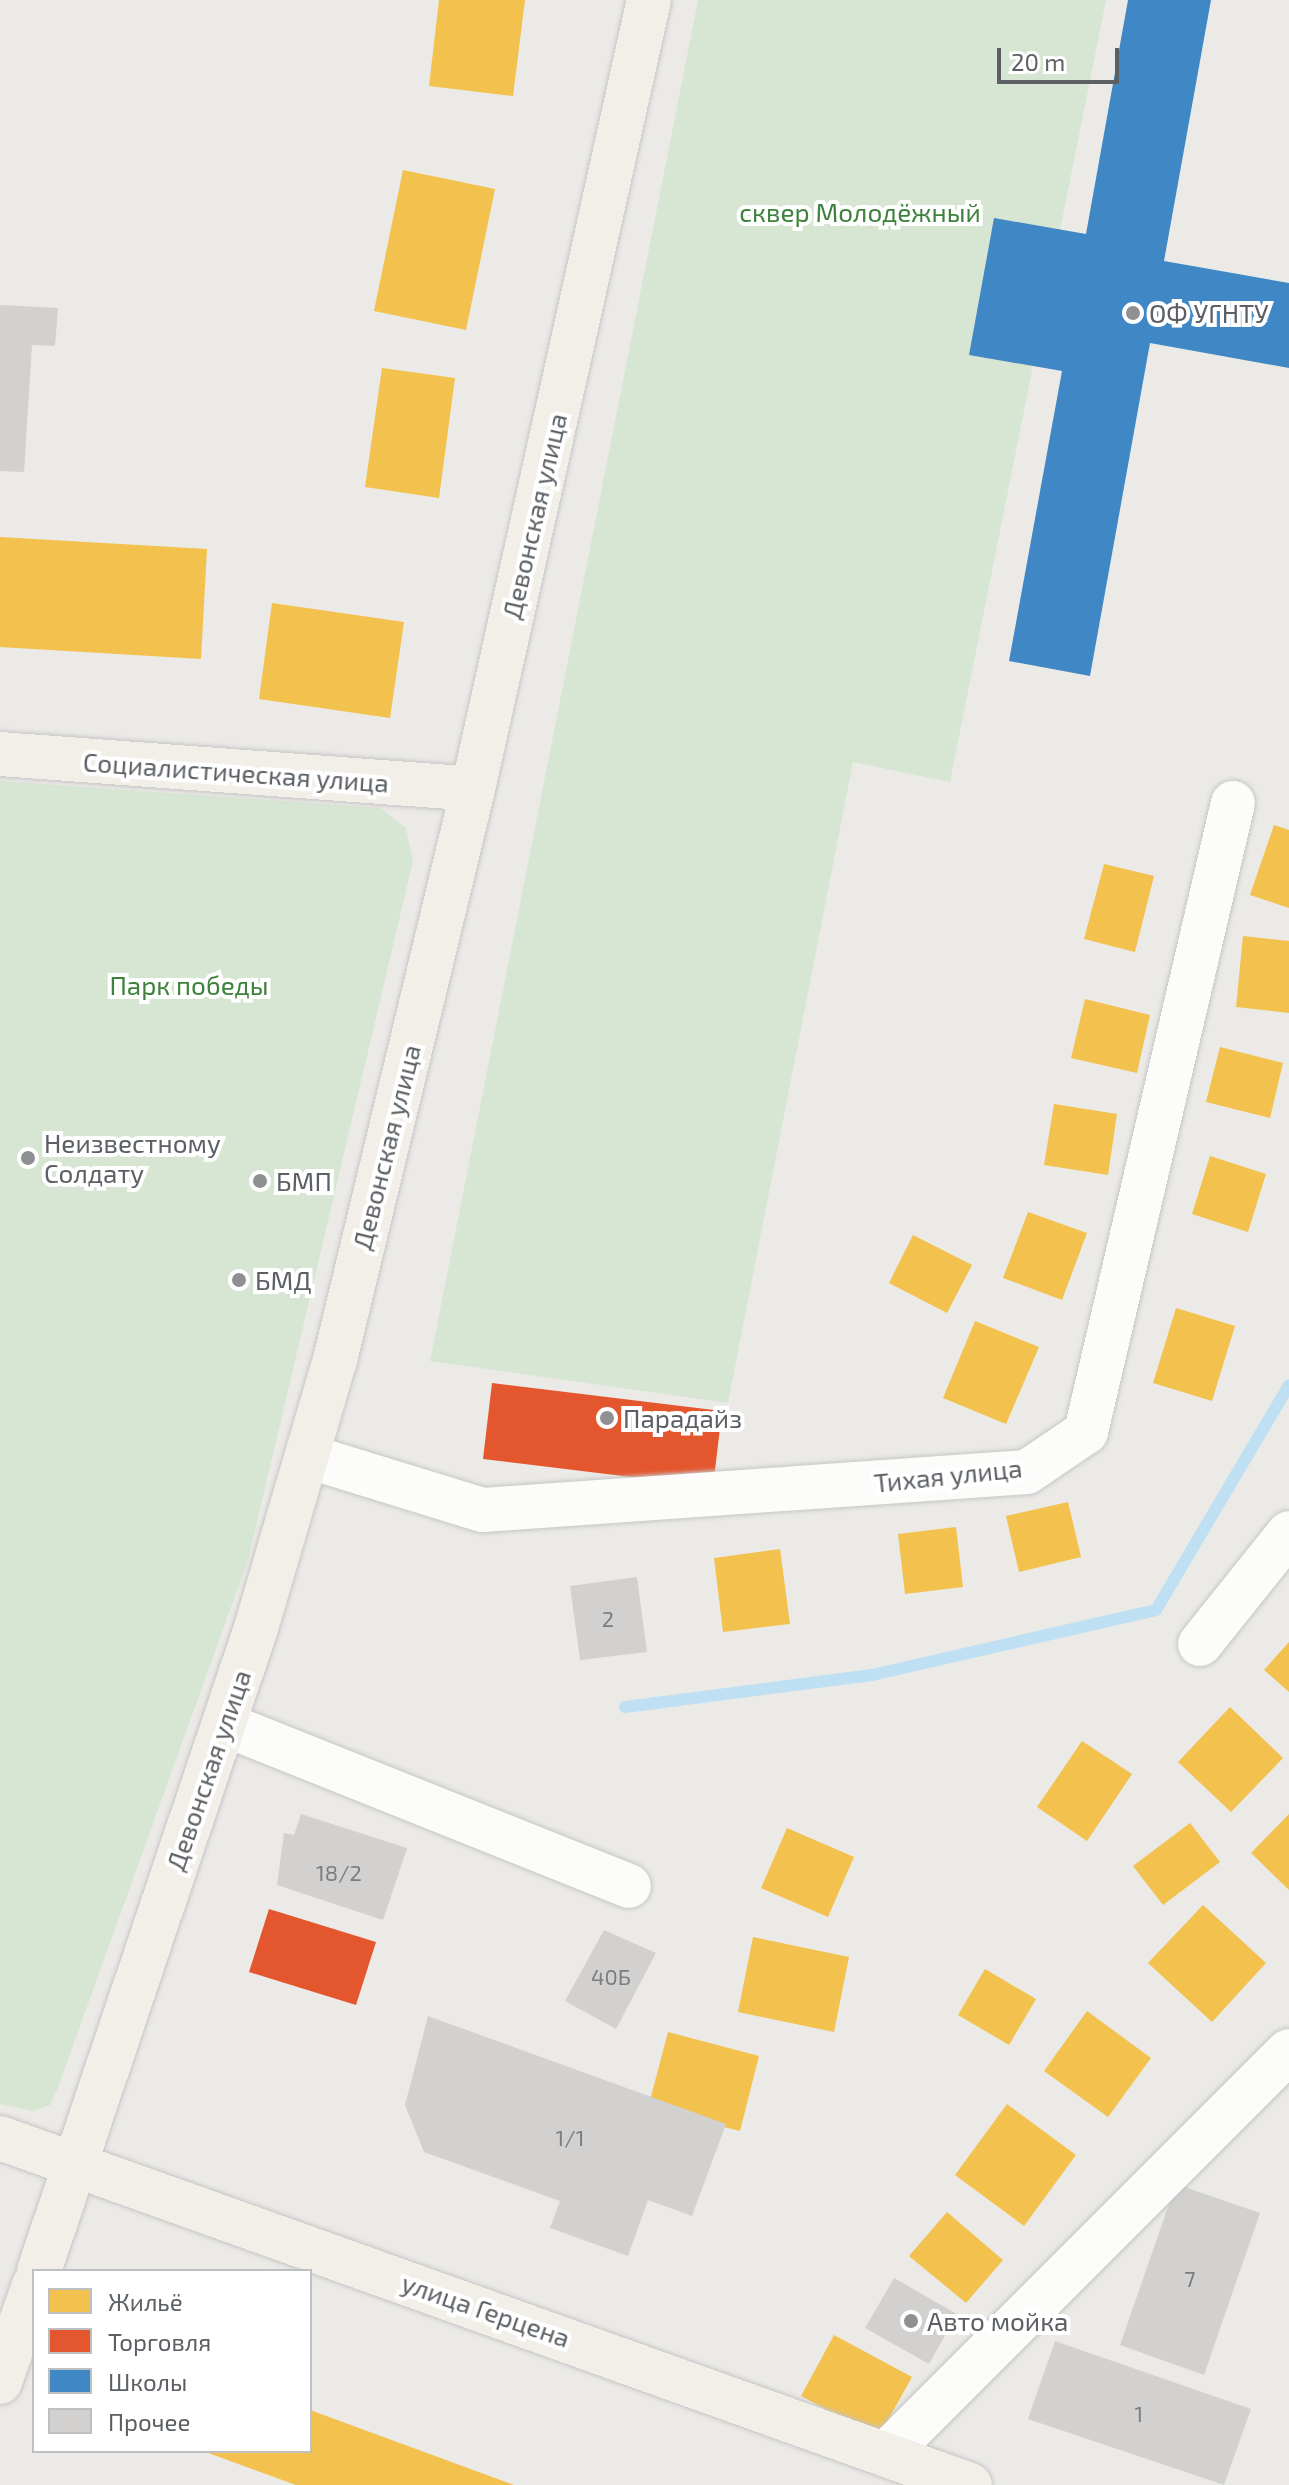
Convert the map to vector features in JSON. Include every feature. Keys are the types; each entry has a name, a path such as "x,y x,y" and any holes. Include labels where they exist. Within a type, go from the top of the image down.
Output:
{"main road":[{"name":"Девонская улица","path":"40,2269 224,1724 307,1456 473,789 649,0"},
{"name":"Социалистическая улица","path":"0,754 473,789"},
{"name":"улица Герцена","path":"0,2138 888,2452 970,2485"},
{"path":"0,2382 32,2291"}],"street":[{"name":"Тихая улица","path":"307,1456 483,1510 1027,1472 1086,1432 1233,803"},
{"path":"1200,1644 1289,1533"},
{"path":"224,1724 629,1886"},
{"path":"888,2452 1289,2051"}],"green space":[{"name":"сквер Молодёжный","path":"698,0 1106,0 950,782 853,762 728,1403 430,1361"},
{"name":"Парк победы","path":"0,781 380,808 406,828 413,861 248,1560 57,2090 50,2105 33,2111 0,2104"}],"building: Жильё":[{"path":"439,0 525,0 513,96 429,86"},
{"path":"403,170 495,189 466,330 374,311"},
{"path":"382,368 455,378 439,498 365,487"},
{"path":"0,537 207,549 201,659 0,647"},
{"path":"272,603 404,622 390,718 259,699"},
{"path":"1274,825 1289,830 1289,908 1250,895"},
{"path":"1104,864 1154,876 1135,952 1084,939"},
{"path":"1243,936 1289,941 1289,1013 1236,1007"},
{"path":"1085,999 1150,1015 1137,1073 1071,1058"},
{"path":"1220,1047 1283,1063 1270,1118 1206,1102"},
{"path":"1054,1104 1117,1114 1108,1175 1044,1165"},
{"path":"1210,1156 1266,1174 1248,1232 1192,1214"},
{"path":"1028,1212 1087,1233 1062,1300 1003,1278"},
{"path":"913,1235 972,1265 947,1313 889,1283"},
{"path":"1176,1308 1235,1326 1212,1401 1153,1383"},
{"path":"975,1321 1039,1347 1006,1424 943,1398"},
{"path":"1068,1502 1081,1557 1019,1572 1006,1516"},
{"path":"956,1527 963,1587 905,1594 898,1534"},
{"path":"780,1549 790,1624 723,1632 714,1558"},
{"path":"1289,1642 1289,1692 1264,1670"},
{"path":"1230,1707 1283,1758 1231,1812 1178,1762"},
{"path":"1082,1741 1132,1774 1087,1841 1037,1807"},
{"path":"1289,1814 1289,1890 1251,1853"},
{"path":"1190,1823 1220,1862 1163,1905 1133,1866"},
{"path":"787,1828 854,1857 828,1917 761,1888"},
{"path":"1203,1905 1266,1963 1212,2022 1148,1963"},
{"path":"753,1937 849,1957 834,2032 738,2012"},
{"path":"985,1969 1036,1999 1009,2045 958,2015"},
{"path":"1087,2011 1151,2058 1108,2117 1044,2071"},
{"path":"668,2032 759,2056 740,2131 648,2108"},
{"path":"1007,2104 1076,2155 1024,2226 955,2175"},
{"path":"947,2212 1003,2260 966,2303 909,2256"},
{"path":"834,2335 912,2377 878,2438 801,2396"},
{"path":"312,2411 514,2485 296,2485 208,2453 312,2453"}],"building: Торговля":[{"path":"492,1383 722,1411 713,1487 483,1459"},
{"path":"269,1909 376,1942 356,2005 249,1972"}],"building: Школы":[{"name":"ОФ УГНТУ","path":"1128,0 1211,0 1164,261 1289,283 1289,368 1150,343 1090,676 1009,661 1062,371 969,355 994,218 1086,234"}],"building: Прочее":[{"path":"0,305 58,308 55,346 32,345 24,472 0,471"},
{"path":"637,1577 647,1652 580,1660 570,1586"},
{"path":"301,1814 407,1848 383,1920 277,1885 284,1833 294,1835"},
{"path":"604,1930 656,1953 616,2029 565,2001"},
{"path":"428,2016 726,2124 692,2216 648,2200 628,2256 550,2228 560,2201 424,2152 405,2105"},
{"path":"1176,2184 1260,2213 1204,2375 1120,2345"},
{"name":"Авто мойка","path":"894,2278 957,2314 929,2364 865,2328"},
{"path":"1055,2341 1251,2409 1224,2485 1028,2419"}],"waterway":[{"path":"625,1707 872,1675 1156,1610 1289,1385"}],"place":[{"name":"ОФ УГНТУ","path":"1133,313"},
{"name":"Неизвестному Солдату","path":"28,1158"},
{"name":"БМП","path":"260,1181"},
{"name":"БМД","path":"239,1280"},
{"name":"Парадайз","path":"607,1418"},
{"name":"Авто мойка","path":"911,2321"}]}
